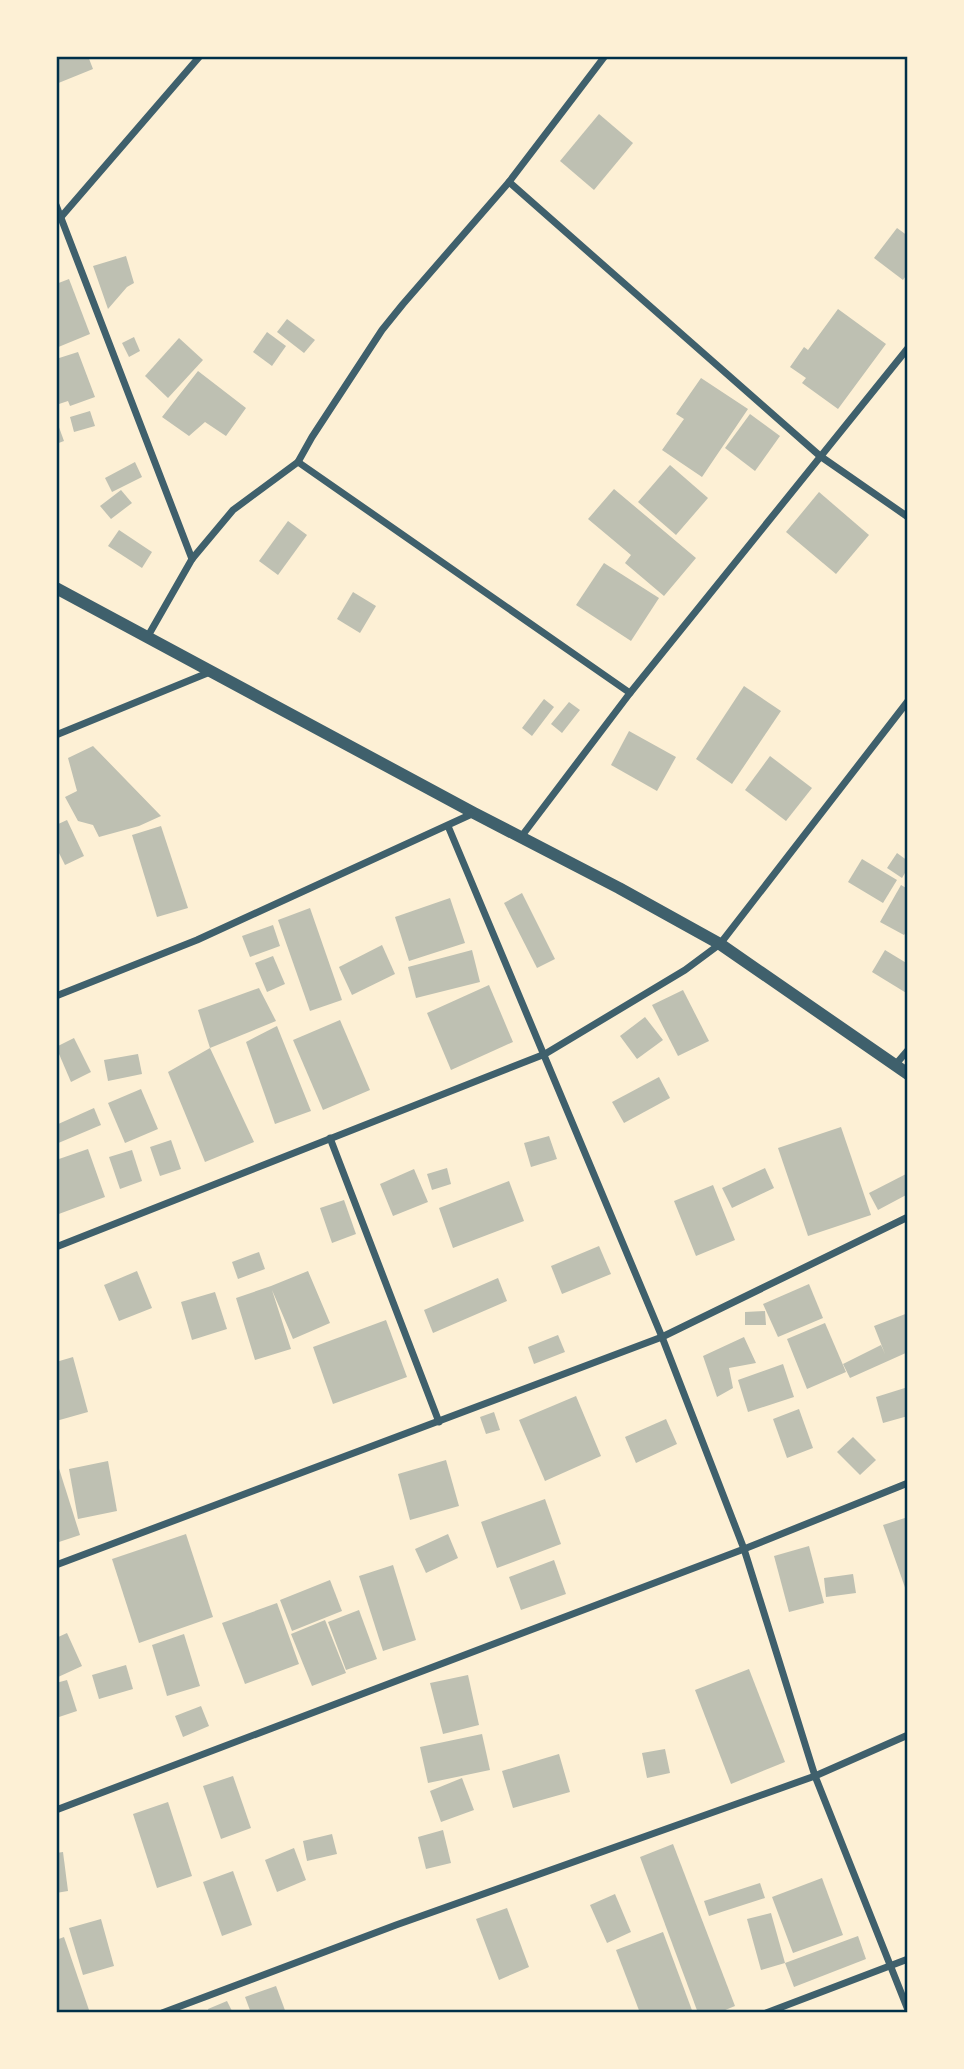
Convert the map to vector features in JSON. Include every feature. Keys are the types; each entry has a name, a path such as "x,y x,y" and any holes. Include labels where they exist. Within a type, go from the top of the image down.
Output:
{"street":[{"path":"61,217 200,56"},
{"path":"148,636 192,559 233,510 298,462 382,330 509,182 605,56"},
{"path":"509,182 820,456 908,517"},
{"path":"56,205 192,559"},
{"path":"56,232 64,229"},
{"path":"522,837 630,693 908,348"},
{"path":"298,462 630,693"},
{"path":"56,588 474,813 620,888 719,944 908,1074"},
{"path":"56,735 210,672"},
{"path":"56,1247 545,1054 685,970 719,944 908,701"},
{"path":"56,996 197,940 474,813"},
{"path":"448,826 662,1337 744,1549 815,1776 908,2010"},
{"path":"896,1064 908,1050"},
{"path":"330,1138 439,1422"},
{"path":"56,1565 662,1337 908,1217"},
{"path":"56,1810 744,1549 908,1483"},
{"path":"162,2013 396,1925 815,1776 908,1735"},
{"path":"766,2013 908,1959"}],"building":[{"path":"56,56 88,56 93,69 56,84"},
{"path":"599,114 633,143 594,190 560,161"},
{"path":"897,228 908,236 908,273 903,280 874,258"},
{"path":"126,256 134,283 127,287 108,309 93,266"},
{"path":"69,279 90,334 56,348 56,284"},
{"path":"838,309 886,344 838,409 802,383 806,378 790,367 804,347 808,350"},
{"path":"287,319 315,340 304,353 277,332"},
{"path":"267,332 286,346 272,366 253,352"},
{"path":"134,337 140,351 129,357 122,343"},
{"path":"179,338 203,360 168,398 145,376"},
{"path":"78,352 95,397 70,406 68,401 56,405 56,359"},
{"path":"198,371 246,408 226,436 205,422 189,436 162,417"},
{"path":"701,378 748,409 702,477 662,450 684,419 676,414"},
{"path":"90,411 95,426 74,432 70,417"},
{"path":"750,414 780,436 755,471 725,448"},
{"path":"56,419 64,441 56,444"},
{"path":"135,462 142,477 112,492 105,478"},
{"path":"670,465 708,498 676,535 638,502"},
{"path":"614,489 696,558 664,596 625,563 631,555 588,519"},
{"path":"121,490 132,503 111,519 100,506"},
{"path":"819,492 869,535 836,574 786,532"},
{"path":"288,521 307,535 278,575 259,561"},
{"path":"119,530 152,552 142,568 108,546"},
{"path":"604,563 659,598 631,641 576,605"},
{"path":"353,592 376,606 360,633 337,619"},
{"path":"744,686 781,711 732,784 696,759"},
{"path":"544,699 554,707 532,736 522,728"},
{"path":"569,702 580,710 562,733 551,724"},
{"path":"629,731 676,757 657,791 611,765"},
{"path":"93,746 161,816 139,826 99,837 93,825 78,821 65,797 77,791 68,758"},
{"path":"770,756 812,788 786,821 745,790"},
{"path":"67,820 84,856 65,865 56,847 56,825"},
{"path":"161,826 188,908 157,917 132,835"},
{"path":"897,853 908,861 908,868 902,878 887,868"},
{"path":"862,859 897,880 883,903 848,882"},
{"path":"901,885 908,889 908,929 904,935 880,922"},
{"path":"522,893 555,959 537,968 504,903"},
{"path":"450,898 465,943 409,961 395,917"},
{"path":"310,908 342,1000 310,1011 278,920"},
{"path":"273,925 280,946 250,957 242,936"},
{"path":"382,945 395,974 352,995 339,967"},
{"path":"472,950 480,982 416,998 408,967"},
{"path":"885,950 908,964 908,994 872,972"},
{"path":"273,956 285,984 267,992 255,963"},
{"path":"489,985 513,1042 451,1070 427,1013"},
{"path":"259,988 276,1021 210,1048 198,1010"},
{"path":"683,990 709,1041 678,1056 652,1005"},
{"path":"645,1017 663,1040 637,1059 620,1036"},
{"path":"340,1020 370,1090 323,1110 293,1040"},
{"path":"277,1026 311,1111 275,1124 246,1042"},
{"path":"74,1038 91,1072 71,1082 56,1047"},
{"path":"210,1048 254,1142 205,1162 168,1072"},
{"path":"138,1054 142,1074 108,1081 104,1060"},
{"path":"659,1077 670,1098 624,1123 612,1102"},
{"path":"141,1089 158,1129 125,1143 108,1103"},
{"path":"94,1108 101,1125 56,1144 56,1125"},
{"path":"841,1127 871,1215 808,1236 778,1148"},
{"path":"549,1136 557,1159 531,1167 524,1143"},
{"path":"171,1140 181,1169 160,1176 150,1147"},
{"path":"88,1149 105,1197 56,1215 56,1160"},
{"path":"132,1150 142,1181 120,1189 109,1157"},
{"path":"447,1168 451,1184 432,1190 427,1174"},
{"path":"765,1168 774,1188 732,1208 722,1188"},
{"path":"414,1169 428,1202 393,1216 380,1184"},
{"path":"906,1174 908,1194 878,1210 869,1193"},
{"path":"509,1181 524,1221 453,1248 439,1208"},
{"path":"713,1185 735,1240 696,1256 674,1201"},
{"path":"344,1200 356,1234 332,1243 320,1208"},
{"path":"599,1246 611,1274 562,1294 551,1266"},
{"path":"259,1252 265,1269 238,1279 232,1262"},
{"path":"137,1271 152,1308 119,1321 104,1285"},
{"path":"308,1271 330,1323 293,1339 272,1290 291,1349 255,1360 236,1298"},
{"path":"498,1278 507,1301 433,1333 424,1310"},
{"path":"809,1284 823,1318 778,1337 763,1304"},
{"path":"215,1292 227,1329 192,1340 181,1302"},
{"path":"765,1311 766,1325 745,1325 745,1312"},
{"path":"908,1313 908,1352 850,1378 843,1364 881,1345 885,1354 874,1326"},
{"path":"386,1320 407,1377 333,1404 313,1347"},
{"path":"825,1323 846,1372 807,1389 787,1339"},
{"path":"558,1335 565,1352 534,1364 528,1347"},
{"path":"744,1337 756,1363 729,1368 733,1388 717,1397 703,1356"},
{"path":"73,1357 88,1412 56,1421 56,1362"},
{"path":"783,1364 794,1397 748,1412 738,1380"},
{"path":"908,1387 908,1416 883,1423 876,1397"},
{"path":"576,1396 601,1456 545,1481 519,1420"},
{"path":"799,1409 813,1448 787,1458 773,1419"},
{"path":"494,1412 500,1430 486,1434 480,1417"},
{"path":"666,1419 677,1444 636,1463 625,1437"},
{"path":"853,1437 876,1460 860,1475 837,1452"},
{"path":"56,1459 80,1535 56,1543"},
{"path":"446,1460 459,1506 410,1520 398,1474"},
{"path":"108,1461 117,1511 78,1519 69,1469"},
{"path":"545,1499 561,1544 497,1568 481,1522"},
{"path":"908,1517 908,1596 883,1525"},
{"path":"186,1534 213,1617 139,1643 112,1559"},
{"path":"448,1534 458,1558 426,1573 415,1549"},
{"path":"809,1546 824,1603 789,1612 774,1556"},
{"path":"554,1560 566,1594 521,1610 509,1577"},
{"path":"393,1565 416,1640 383,1651 359,1576"},
{"path":"853,1574 856,1593 826,1597 824,1578"},
{"path":"330,1580 342,1611 292,1631 280,1600"},
{"path":"277,1603 299,1664 245,1684 222,1623"},
{"path":"359,1610 377,1659 346,1670 328,1622"},
{"path":"325,1620 346,1673 312,1686 291,1634"},
{"path":"67,1633 82,1666 56,1678 56,1638"},
{"path":"184,1634 200,1686 167,1696 152,1645"},
{"path":"126,1665 133,1689 99,1699 92,1675"},
{"path":"749,1669 785,1762 731,1784 695,1690"},
{"path":"468,1675 479,1725 443,1734 430,1683"},
{"path":"67,1680 77,1711 56,1718 56,1683"},
{"path":"201,1706 209,1726 183,1737 175,1716"},
{"path":"482,1734 490,1770 428,1783 420,1747"},
{"path":"665,1749 670,1773 647,1778 642,1753"},
{"path":"559,1754 570,1792 513,1808 502,1771"},
{"path":"233,1776 251,1828 221,1839 203,1786"},
{"path":"462,1778 474,1810 441,1822 430,1791"},
{"path":"168,1802 192,1876 157,1888 133,1814"},
{"path":"443,1830 451,1863 426,1869 418,1837"},
{"path":"332,1834 337,1854 307,1861 303,1841"},
{"path":"673,1844 735,2006 718,2013 698,2013 640,1857"},
{"path":"294,1848 306,1880 277,1892 265,1860"},
{"path":"63,1852 68,1891 56,1893 56,1853"},
{"path":"233,1871 252,1925 222,1936 203,1882"},
{"path":"822,1878 843,1935 793,1953 772,1897"},
{"path":"760,1883 765,1898 709,1916 704,1901"},
{"path":"615,1894 631,1932 607,1943 590,1905"},
{"path":"507,1908 529,1967 499,1980 476,1919"},
{"path":"771,1913 785,1963 761,1970 747,1919"},
{"path":"101,1919 114,1966 83,1975 69,1928"},
{"path":"663,1932 693,2013 640,2013 616,1950"},
{"path":"858,1936 866,1959 794,1987 785,1963"},
{"path":"64,1937 90,2013 56,2012 56,1940"},
{"path":"276,1986 286,2013 251,2013 245,1997"},
{"path":"227,2001 233,2013 209,2013 208,2009"}]}
